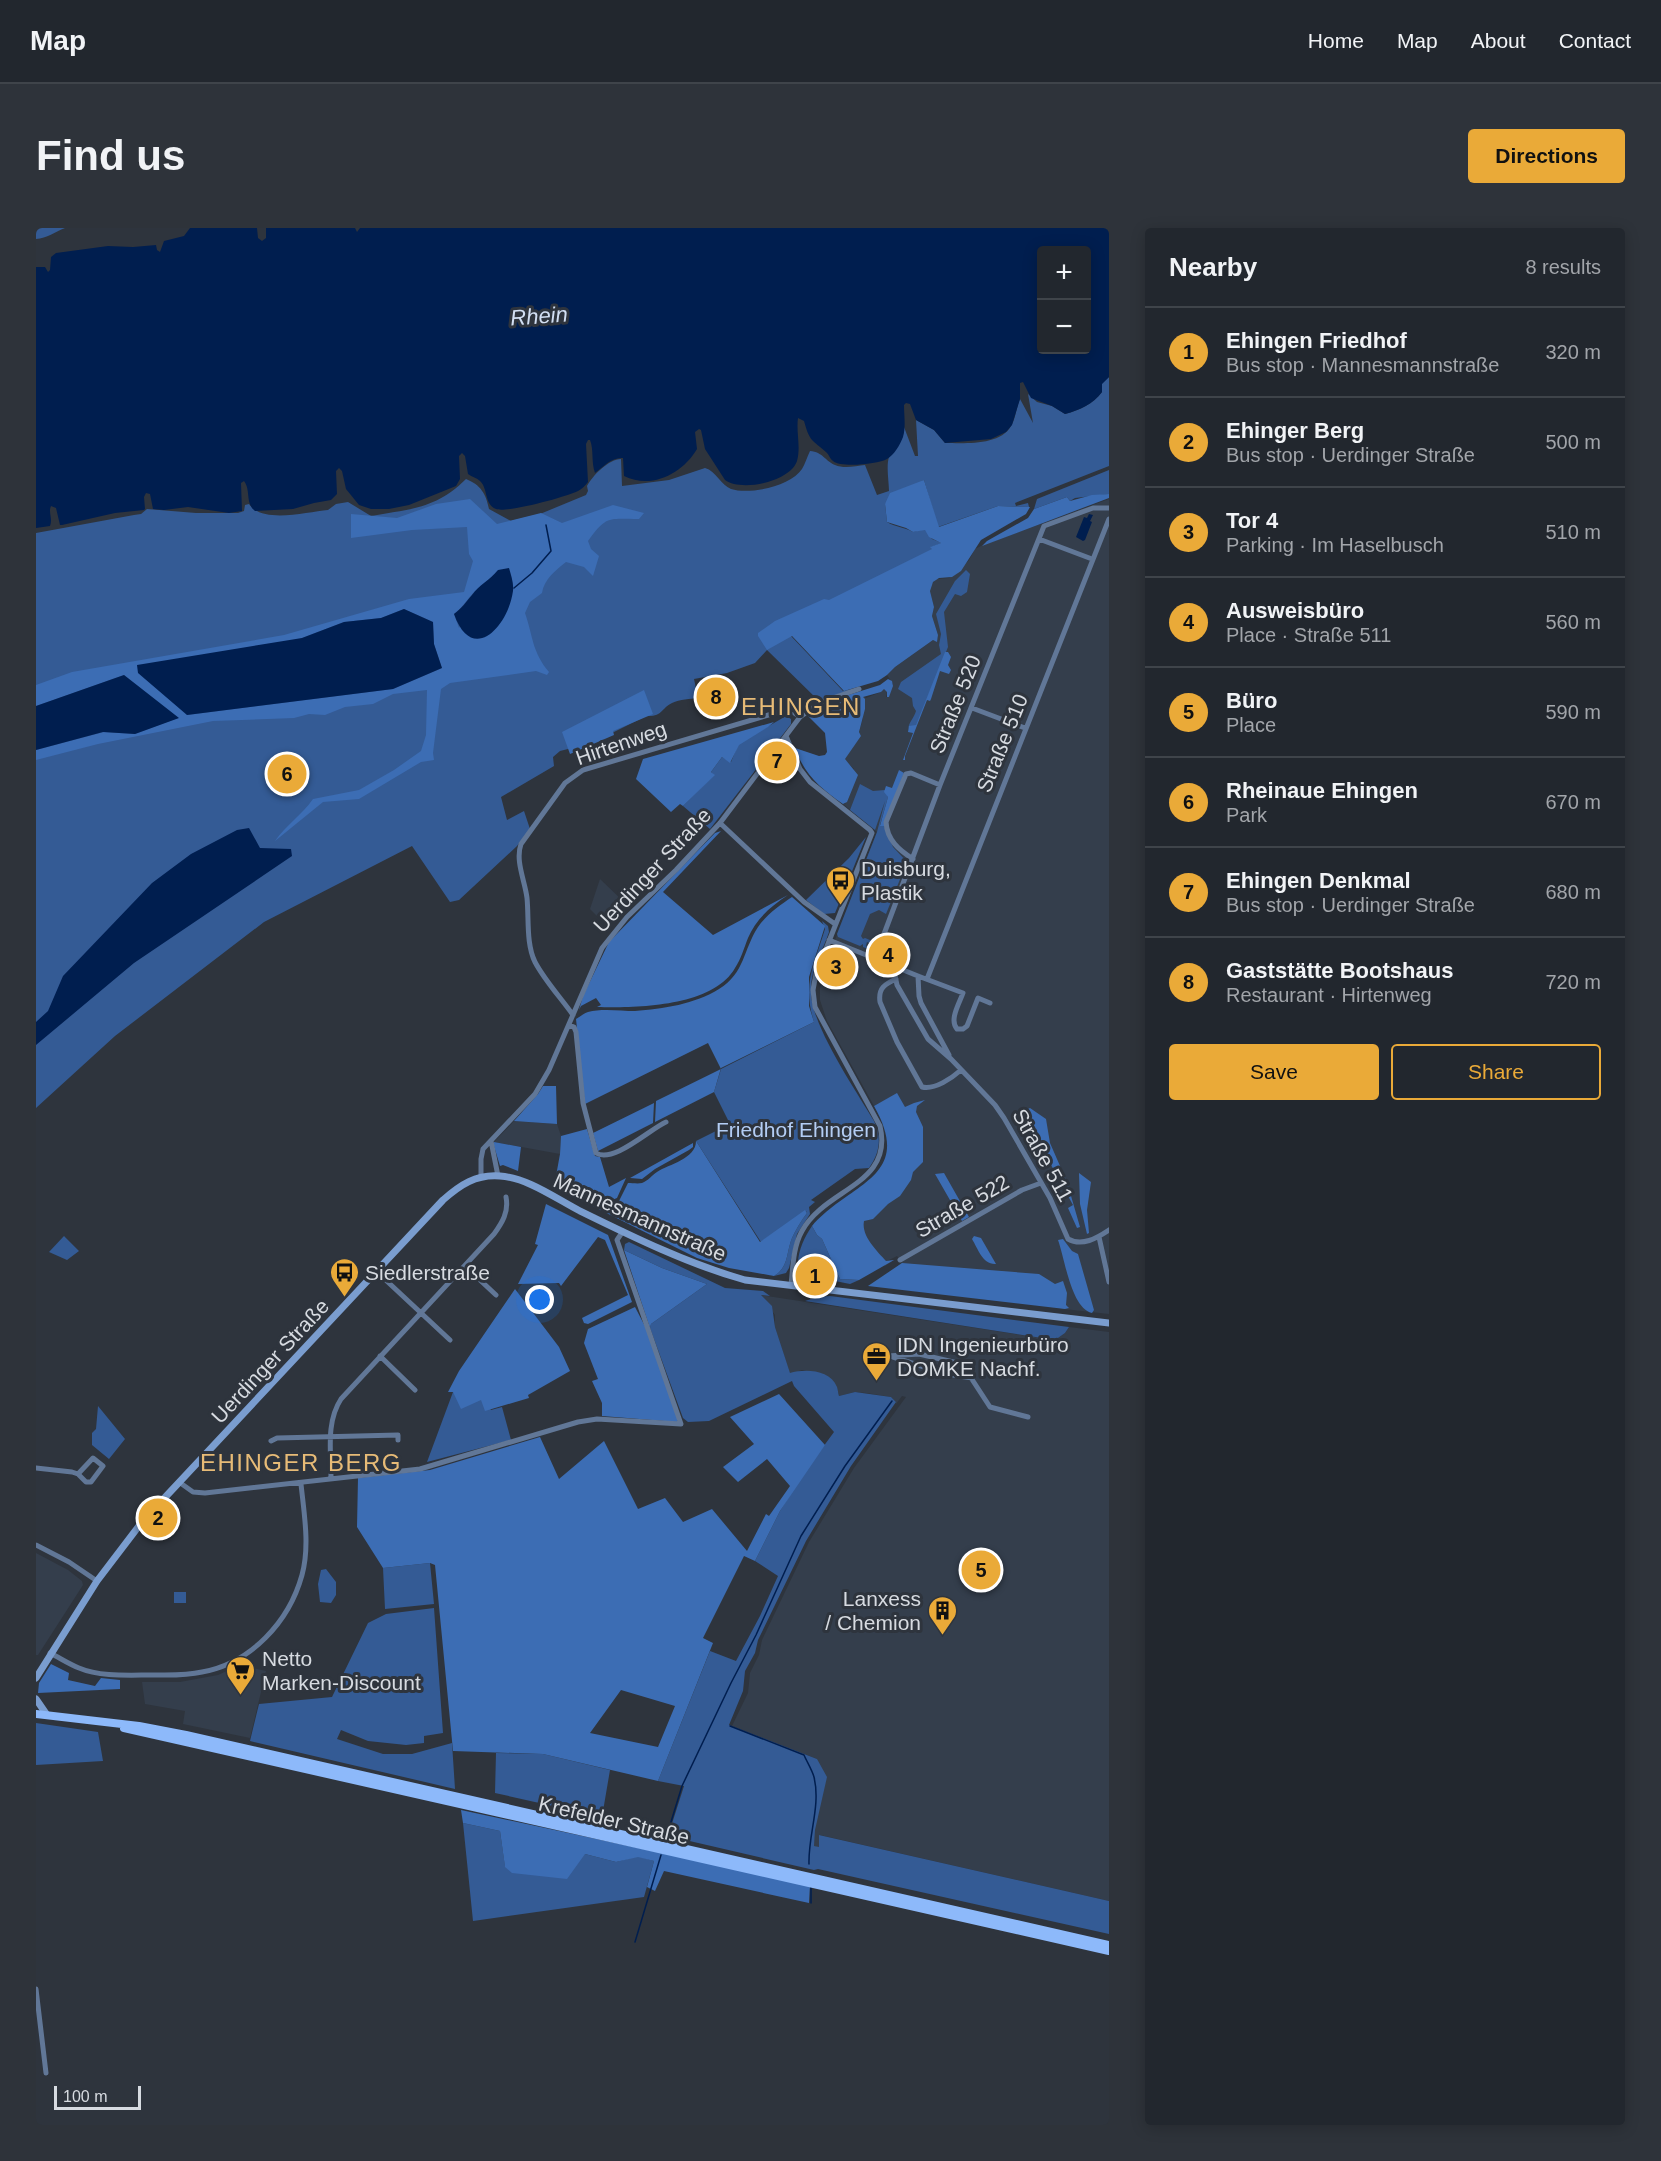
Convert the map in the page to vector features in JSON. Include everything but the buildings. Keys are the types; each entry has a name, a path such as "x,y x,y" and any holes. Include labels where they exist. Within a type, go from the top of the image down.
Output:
{"main road":[{"name":"Mannesmannstraße","path":"481,1177 498,1176 522,1181 711,1271 745,1280 1109,1323"},
{"name":"Uerdinger Straße","path":"36,1678 97,1581 142,1522 443,1200 461,1185 481,1177"},
{"path":"36,1699 47,1715"},
{"name":"Krefelder Straße","path":"36,1714 139,1726 198,1738 1109,1945"},
{"name":"Krefelder Straße","path":"112,1724 133,1731 1109,1951"}],"street":[{"name":"Straße 520","path":"875,958 940,785 1039,539 1047,524 1093,508 1109,508"},
{"name":"Straße 510","path":"927,979 1109,519"},
{"path":"1039,539 1092,559"},
{"name":"Uerdinger Straße","path":"481,1177 483,1149 535,1094 549,1070 602,948 627,917 720,824 800,717 821,702 859,689"},
{"path":"972,708 1025,728"},
{"name":"Hirtenweg","path":"573,1015 535,962 531,950 527,896 519,850 521,844 566,783 583,770 782,711 793,712 800,717"},
{"path":"786,736 800,769 810,782 872,833 816,974 813,990 815,1007 880,1126 884,1140 881,1154 870,1172 815,1212 802,1230 795,1250 791,1285"},
{"path":"913,859 896,847 886,822 906,774 911,773 940,785"},
{"path":"720,824 804,902 835,924"},
{"path":"829,940 963,993 953,1020 957,1029 967,1026 978,998 990,1003"},
{"name":"Straße 511","path":"893,966 897,985 928,1039 951,1059 995,1105 1041,1183 1068,1239 1080,1242 1099,1237"},
{"name":"Straße 511","path":"918,976 921,1004 951,1059"},
{"path":"896,979 882,986 879,1002 897,1042 922,1087 927,1088 953,1077 961,1070"},
{"path":"569,1025 574,1027 576,1032 584,1109 596,1153 607,1155 639,1140 666,1122"},
{"path":"490,1141 498,1176"},
{"name":"Straße 522","path":"900,1260 1022,1190 1041,1183"},
{"path":"331,1478 331,1421 334,1409 501,1224 507,1210 506,1197"},
{"path":"1109,1230 1099,1237 1109,1282"},
{"path":"179,1482 193,1492 205,1493 301,1484 331,1478 420,1469 578,1422 597,1419 681,1424 616,1240 623,1231"},
{"path":"465,1266 495,1295"},
{"path":"376,1271 450,1340"},
{"path":"972,1378 946,1374 888,1356 919,1354 962,1364 972,1378 990,1407 1028,1417"},
{"path":"380,1356 415,1390"},
{"path":"271,1441 277,1438 398,1435 398,1440"},
{"path":"36,1468 78,1474 86,1482 92,1482 103,1466 93,1458 78,1474"},
{"path":"50,1653 80,1668 93,1671 182,1675 223,1666 246,1653 265,1639 287,1612 303,1573 306,1538 301,1484"},
{"path":"36,1545 69,1562 97,1581"},
{"path":"36,1989 46,2073"}],"shaded area":[{"path":"924,480 939,527 998,506 1030,507 1026,514 981,540 961,571 952,577 939,578 933,582 930,591 934,607 932,616 938,635 937,642 933,640 878,681 844,691 792,636 767,650 758,633 775,621 824,599 829,600 941,543 929,537 925,530 913,532 887,522 885,504 890,493"},
{"path":"1109,494 1109,498 982,546 1028,518 1034,509 1067,497 1070,501 1092,495"},
{"path":"470,499 497,524 541,513 562,523 613,505 644,513 639,519 609,520 594,533 588,541 591,549 599,556 593,576 584,567 566,562 548,579 542,593 530,602 525,613 536,651 549,672 547,675 536,671 450,683 441,689 434,760 421,762 359,799 323,802 275,841 313,799 359,790 421,751 426,735 427,690 393,694 373,704 345,707 325,715 309,714 294,718 213,721 98,744 36,760 36,750 104,732 135,734 178,718 124,675 36,706 36,685 72,672 284,635 409,599 464,592 473,561 469,554 467,527 412,530 351,538 351,514 397,518 436,504","holes":["498,570 459,628 454,614","404,609 433,622 434,644 442,668 393,689 187,715 302,638 344,622 381,618"]},
{"path":"1109,499 1109,1314 1064,1309 932,1273 895,1268 902,1263 897,1256 887,1261 894,1260 885,1266 851,1222 900,1181 897,1094 874,1106 827,1021 820,1000 820,988 826,963 877,832 843,804 845,804 854,769 844,759 861,736 859,732 863,718 863,696 866,698 881,692 884,688 887,692 886,697 889,697 893,684 887,675 933,640 937,641 938,635 932,616 934,607 930,591 930,586 936,579 949,578 956,574 969,560 975,549 983,545"},
{"path":"945,652 948,652 951,657 948,665 951,670 949,674 940,671 931,699 927,700 905,760 903,760 913,733 908,732 909,726 916,725"},
{"path":"888,679 892,681 893,686 889,697 884,689 863,697 865,709 859,732 861,736 845,759 858,775 847,802 843,804 827,793 808,773 795,748 819,756 825,755 827,752 825,733 808,716 826,702 880,685"},
{"path":"644,690 653,714 613,731 614,735 570,754 562,732"},
{"path":"774,722 739,745 730,763 722,757 711,772 715,775 683,806 680,804 671,812 636,779 643,759"},
{"path":"899,770 904,773 884,826 880,826 888,797 884,792 886,786 892,788"},
{"path":"721,831 663,892 713,935 788,895 770,908 755,925 735,968 724,981 710,991 692,998 632,1007 597,1007 601,1005 596,998 581,1006 579,1010 583,996 609,942 715,833"},
{"path":"600,879 626,904 607,926 590,909"},
{"path":"792,897 825,926 809,977 809,1006 814,1022 721,1069 708,1043 585,1104 576,1019 593,1011 635,1011 678,1005 719,989 734,976 758,927 774,910"},
{"path":"721,1069 714,1092 655,1122 656,1101"},
{"path":"543,1086 556,1086 557,1124 514,1121 538,1094"},
{"path":"897,1093 905,1107 925,1100 917,1106 916,1112 923,1127 923,1162 913,1172 911,1180 900,1196 873,1219 864,1221 865,1232 870,1243 886,1261 894,1260 859,1280 840,1279 822,1239 812,1226 827,1211 873,1176 882,1164 887,1149 885,1130 874,1106"},
{"path":"654,1103 653,1123 598,1151 593,1133"},
{"path":"1030,1108 1046,1119 1050,1143 1067,1182 1080,1227 1077,1228 1068,1208 1073,1205 1022,1112"},
{"path":"514,1121 557,1124 561,1136 560,1154 494,1142"},
{"path":"587,1129 595,1156 600,1157 609,1187 626,1178 617,1198 612,1200 616,1207 628,1183 644,1182 657,1172 687,1157 695,1147 696,1141 760,1242 805,1210 807,1213 792,1238 782,1268 774,1276 729,1268 697,1258 554,1187 561,1136"},
{"path":"494,1142 521,1147 518,1171 500,1166"},
{"path":"693,1143 693,1147 689,1150 642,1179 630,1178"},
{"path":"944,1173 969,1217 962,1221 935,1174"},
{"path":"1079,1173 1091,1182 1087,1210 1089,1233 1087,1234 1080,1204"},
{"path":"546,1204 608,1235 632,1302 588,1324 584,1323 582,1318 628,1295 605,1240 598,1237 561,1286 559,1283 518,1284 538,1245 535,1244"},
{"path":"974,1236 981,1238 996,1264 991,1264 981,1256 972,1239"},
{"path":"1063,1239 1072,1251 1078,1254 1094,1310 1092,1313 1085,1309 1074,1293 1058,1240"},
{"path":"624,1250 662,1268 707,1284 651,1324 650,1328"},
{"path":"902,1263 1039,1274 1055,1284 1063,1281 1067,1293 1066,1305 1069,1308 868,1286"},
{"path":"515,1289 559,1347 570,1371 528,1395 529,1398 485,1411 481,1400 461,1409 453,1392 448,1392 459,1371"},
{"path":"760,1295 1054,1340 1065,1333 1069,1327 1109,1332 1109,1901 820,1835 819,1848 814,1846 817,1759 732,1726 748,1693 750,1673 759,1655 762,1640 809,1542 854,1468 906,1397 902,1396 896,1404 891,1397 866,1393 855,1392 839,1396 837,1388 823,1374 802,1370 790,1374 775,1327 775,1315"},
{"path":"635,1307 648,1332 678,1419 677,1422 602,1416 602,1403 592,1381 598,1379 584,1343 588,1329"},
{"path":"779,1394 825,1445 780,1511 755,1561 744,1556 703,1638 713,1643 658,1781 543,1754 453,1751 435,1565 430,1563 383,1568 357,1527 358,1478 430,1470 540,1437 559,1479 604,1441 638,1509 665,1498 683,1522 712,1509 747,1551 766,1514 769,1516 790,1486 767,1459 738,1482 723,1467 754,1444 730,1417","holes":["621,1690 675,1706 658,1747 590,1733"]},
{"path":"36,1553 68,1570 82,1581 83,1585 38,1655 36,1655"},
{"path":"51,1664 69,1673 68,1680 95,1686 101,1678 120,1680 120,1689 38,1693 39,1683"},
{"path":"240,1665 266,1671 250,1738 183,1724 185,1711 145,1704 142,1682 180,1682 218,1675"},
{"path":"461,1810 810,1885 809,1903 664,1871 655,1891 647,1887 654,1861 638,1857 616,1862 585,1854 567,1879 512,1873 505,1867 500,1831 463,1823"}],"green space":[{"path":"36,228 65,228 36,239"},
{"path":"1109,377 1109,466 1015,503 1016,506 1028,503 1029,507 998,506 938,527 924,480 885,504 887,522 913,532 925,529 932,539 942,543 931,547 933,549 791,636 843,691 853,689 819,701 767,650 755,663 727,673 694,679 698,698 675,702 659,714 646,716 592,743 560,751 553,757 554,766 501,797 507,820 524,811 530,829 517,846 459,900 450,902 412,846 264,922 115,1036 36,1108 36,533 141,514 147,509 196,513 238,513 244,511 245,505 249,504 264,514 286,515 328,510 336,504 348,502 371,516 433,502 455,489 466,479 476,484 482,491 489,509 511,521 540,514 586,495 587,486 593,477 611,462 621,459 622,486 669,480 705,468 731,489 749,491 769,488 797,475 810,451 818,453 839,466 865,465 877,495 889,491 888,461 901,440 904,427 915,456 918,456 916,420 934,430 945,443 990,440 999,437 1011,426 1020,399 1033,423 1028,394 1037,402 1052,406 1065,414 1095,400 1102,392 1101,384"},
{"path":"1109,470 1109,494 1075,498 1070,501 1067,497 1034,509 1037,499"},
{"path":"966,570 970,574 967,592 961,596 955,594 944,612 948,647 916,726 909,726 908,729 909,724 916,711 912,698 898,689 901,682 941,654 939,645 941,634 936,614 955,581"},
{"path":"786,716 791,719 791,724 710,829 683,806 714,775 711,772 722,757 731,762 738,745"},
{"path":"860,784 873,791 885,790 888,797 880,825 884,826 893,847 907,862 886,914 879,910 870,914 861,936 863,939 875,942 873,945 867,942 866,946 870,948 868,949 863,947 863,944 860,946 838,937 837,934 877,832 885,801 875,830 850,810"},
{"path":"866,837 835,913 824,914 806,900 849,858"},
{"name":"Friedhof Ehingen","path":"822,921 828,926 829,932 813,974 812,1003 825,1038 874,1121 879,1145 876,1157 869,1168 855,1169 811,1200 815,1202 809,1207 810,1214 797,1234 789,1268 786,1273 774,1276 785,1264 792,1238 807,1213 806,1211 761,1242 696,1141 730,1124 714,1092 721,1069 814,1022 809,985 825,929"},
{"path":"812,1226 822,1239 840,1279 859,1280 850,1284 800,1274 798,1262 800,1249"},
{"path":"64,1236 79,1251 67,1260 49,1252"},
{"path":"629,1242 725,1288 763,1291 770,1296 761,1295 772,1306 775,1327 790,1373 809,1371 823,1374 834,1381 839,1396 855,1392 891,1397 896,1402 851,1466 806,1541 745,1671 743,1691 729,1725 817,1759 827,1777 815,1830 814,1846 819,1847 819,1835 1109,1901 1109,1934 668,1836 684,1786 658,1781 710,1651 736,1661 778,1576 755,1561 780,1511 834,1432 792,1381 709,1421 688,1422 683,1418 650,1328 651,1324 707,1284 662,1268 624,1250 625,1244"},
{"path":"830,1296 1069,1327 1055,1340 805,1301"},
{"path":"453,1392 482,1399 491,1410 502,1407 511,1440 427,1462"},
{"path":"98,1406 125,1439 109,1459 92,1445 92,1433 96,1429"},
{"path":"430,1563 434,1604 385,1609 383,1568"},
{"path":"326,1569 336,1582 336,1595 331,1603 320,1602 318,1584 321,1570"},
{"path":"174,1592 186,1592 186,1603 174,1603"},
{"path":"434,1608 443,1733 424,1736 424,1743 406,1745 368,1741 341,1730 337,1739 383,1754 412,1754 452,1743 455,1789 250,1741 259,1704 332,1697 368,1623 386,1614"},
{"path":"36,1723 98,1732 103,1761 36,1765"},
{"path":"496,1753 543,1754 610,1770 602,1817 495,1793"},
{"path":"463,1823 500,1831 505,1866 585,1854 616,1862 638,1856 654,1861 644,1897 473,1921"}],"water":[{"name":"Rhein","path":"190,228 257,228 258,238 262,241 266,238 266,228 355,228 357,232 360,228 1109,228 1109,377 1102,384 1102,392 1095,400 1065,414 1031,398 1023,382 1020,383 1020,399 1012,425 1006,432 991,439 945,443 934,430 916,420 910,404 906,403 902,440 887,459 868,464 851,465 833,461 812,440 804,421 798,418 798,456 793,468 785,475 753,485 742,485 725,480 705,449 699,429 695,432 697,449 691,458 675,472 656,480 635,480 624,476 623,458 612,460 595,473 591,444 588,440 586,444 588,482 583,487 562,497 512,509 502,510 492,507 482,484 468,474 465,456 462,453 459,456 460,479 456,486 409,505 389,509 371,509 359,505 346,489 342,471 339,468 336,471 337,494 331,500 293,509 255,511 250,504 244,481 241,483 242,511 229,513 188,507 153,509 150,494 146,493 144,510 115,513 62,525 60,525 56,508 51,506 50,526 36,528 36,267 45,267 48,272 51,257 56,253 108,246 156,245 160,252 164,241 184,236"},
{"path":"1089,514 1093,515 1090,521 1092,522 1083,541 1076,537 1084,517 1087,518"},
{"path":"509,568 513,591 504,617 497,628 488,635 479,639 470,637 461,629 454,614 498,570"},
{"path":"404,609 433,622 434,644 442,668 393,689 187,715 138,673 137,665 302,638 344,622 381,618"},
{"path":"124,675 179,718 135,734 103,732 36,750 36,706"},
{"path":"249,828 260,848 291,849 292,856 134,963 36,1045 36,1022 48,1011 63,976 152,883 191,854 237,830"}],"waterway":[{"path":"514,588 532,573 551,551 546,525"},
{"path":"667,1835 682,1786 756,1635 801,1536 845,1466 892,1401"},
{"path":"730,1726 804,1755 813,1774 816,1788 809,1864"},
{"path":"635,1942 661,1855"},
{"path":"811,1888 811,1903"}],"place":[{"name":"Gaststätte Bootshaus","path":"716,697"},
{"name":"Ehingen Denkmal","path":"777,761"},
{"name":"Rheinaue Ehingen","path":"287,774"},
{"name":"Duisburg, Plastik","path":"840,906"},
{"name":"Ausweisbüro","path":"888,955"},
{"name":"Tor 4","path":"836,967"},
{"name":"Ehingen Friedhof","path":"815,1276"},
{"name":"Siedlerstraße","path":"344,1298"},
{"name":"IDN Ingenieurbüro DOMKE Nachf.","path":"876,1382"},
{"name":"Ehinger Berg","path":"158,1518"},
{"name":"Büro","path":"981,1570"},
{"name":"Lanxess / Chemion","path":"942,1636"},
{"name":"Netto Marken-Discount","path":"241,1696"}],"district":[{"name":"EHINGEN","path":"801,706"},
{"name":"EHINGER BERG","path":"301,1462"}]}
